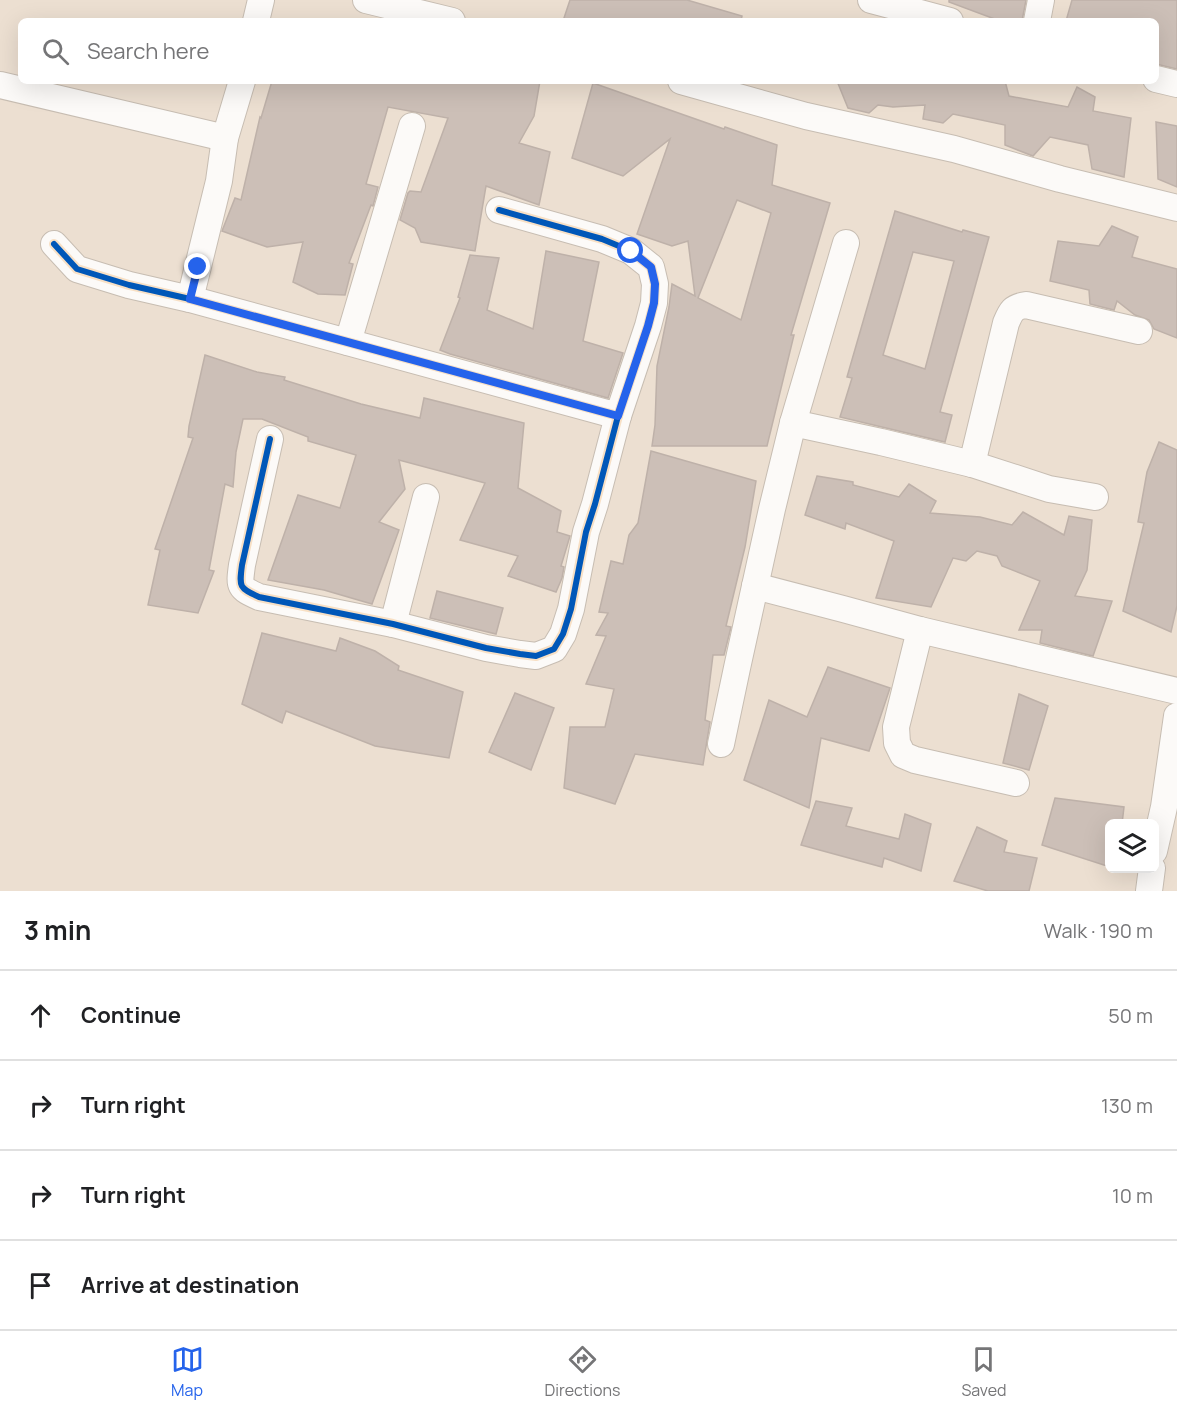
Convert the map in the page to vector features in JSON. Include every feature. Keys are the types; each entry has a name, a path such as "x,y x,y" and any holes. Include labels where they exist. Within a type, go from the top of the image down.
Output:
{"street":[{"path":"257,18 261,0"},
{"path":"366,0 439,18"},
{"path":"451,18 454,0"},
{"path":"871,0 939,18"},
{"path":"1038,18 1041,0"},
{"path":"1159,80 1177,84"},
{"path":"190,299 219,181 225,138 241,84"},
{"path":"692,84 806,116 954,149 1060,179 1177,208"},
{"path":"0,85 225,138"},
{"path":"348,342 412,126"},
{"path":"270,439 242,565 240,582 245,591 259,597 393,624 486,648 536,656 554,649 563,634 571,609 586,532 618,416 648,326 654,303 655,284 651,267 631,251 602,239 499,210"},
{"path":"722,744 736,668 793,423 846,243"},
{"path":"54,244 77,269 129,285 190,299 618,416"},
{"path":"972,464 1006,323 1010,313 1018,306 1026,305 1139,331"},
{"path":"793,423 972,464 1049,489 1095,496"},
{"path":"393,624 426,497"},
{"path":"755,586 920,630 1177,692"},
{"path":"920,630 896,728 897,743 903,755 915,760 1016,783"},
{"path":"1159,831 1177,716"},
{"path":"1149,891 1151,873"}],"building":[{"path":"570,0 687,0 742,16 742,18 564,18"},
{"path":"949,0 1026,0 1023,18 992,18 949,2"},
{"path":"1072,0 1177,0 1177,69 1159,65 1159,18 1067,18"},
{"path":"271,84 539,84 534,116 519,143 550,152 539,205 486,186 475,251 421,242 415,228 400,220 408,193 410,191 421,192 448,118 388,107 366,184 378,187 373,206 371,205 349,263 353,264 345,295 318,294 293,282 303,242 267,247 222,231 235,198 241,200"},
{"path":"593,84 777,145 772,185 830,203 791,335 794,335 767,446 652,446 657,366 672,284 695,296 688,241 672,246 637,234 670,139 623,176 572,158","holes":["737,200 771,213 741,320 698,298"]},
{"path":"838,84 1006,84 1009,96 1068,107 1077,87 1095,97 1093,111 1131,118 1124,177 1092,169 1088,145 1050,137 1033,156 1005,145 1005,125 953,114 943,123 923,119 925,105 893,107 878,105 869,113 848,108"},
{"path":"1156,122 1177,126 1177,187 1158,179"},
{"path":"895,211 962,232 963,230 989,237 940,412 952,415 945,442 840,417 852,378 847,377","holes":["913,252 954,261 925,369 883,355"]},
{"path":"1112,226 1138,237 1132,257 1177,269 1177,338 1154,329 1149,320 1135,315 1117,301 1114,310 1090,304 1089,290 1050,281 1058,241 1099,246"},
{"path":"546,251 599,262 583,341 623,353 608,398 440,350 460,298 458,297 470,255 499,258 487,310 533,329"},
{"path":"205,355 257,372 285,377 284,380 361,404 420,418 424,398 524,423 518,488 561,511 557,532 570,536 561,566 564,567 562,578 556,592 508,576 518,556 460,540 485,483 399,460 405,489 379,522 399,530 372,604 324,590 268,580 298,495 340,508 356,455 308,441 308,437 262,419 243,419 236,452 233,487 225,484 209,570 214,571 198,613 148,605 160,550 155,549 193,438 188,437 189,426"},
{"path":"1159,442 1177,450 1177,606 1171,632 1123,611 1144,523 1138,522 1147,472"},
{"path":"651,451 756,481 745,547 726,626 731,627 724,655 713,655 705,720 710,722 703,765 635,754 615,804 564,788 570,727 605,727 614,689 586,684 606,636 596,635 608,613 599,612 611,561 623,564 629,535 638,523"},
{"path":"817,476 853,482 853,485 899,497 909,484 936,501 930,513 980,517 1012,525 1023,512 1064,535 1069,516 1092,520 1087,570 1075,596 1112,601 1093,656 1040,643 1042,630 1019,630 1040,581 1002,566 997,556 977,551 966,561 953,558 931,607 876,598 894,541 846,523 845,529 805,515"},
{"path":"437,591 503,608 496,634 430,618"},
{"path":"262,633 336,651 340,638 375,651 399,666 398,670 463,692 449,758 375,746 286,711 282,723 242,704"},
{"path":"828,667 890,688 869,751 821,738 809,808 744,780 769,700 807,717"},
{"path":"515,693 554,708 531,770 489,752"},
{"path":"1019,694 1048,706 1029,770 1003,763"},
{"path":"1055,798 1124,807 1123,819 1105,819 1105,865 1042,845"},
{"path":"816,801 852,808 846,826 899,839 905,814 931,824 921,871 884,858 882,867 801,845"},
{"path":"977,827 1007,841 1004,852 1037,858 1029,891 988,891 954,881"}],"cycle path":[{"path":"54,244 77,269 129,285 190,299 618,416 654,303 655,284 651,267 631,251 602,239 499,210"},
{"path":"270,439 242,565 241,582 244,589 259,597 393,624 486,648 536,656 554,649 563,634 571,609 586,532 618,416"}],"route":[{"path":"198,267 190,299 618,416 654,303 655,284 651,267 631,251"}]}
